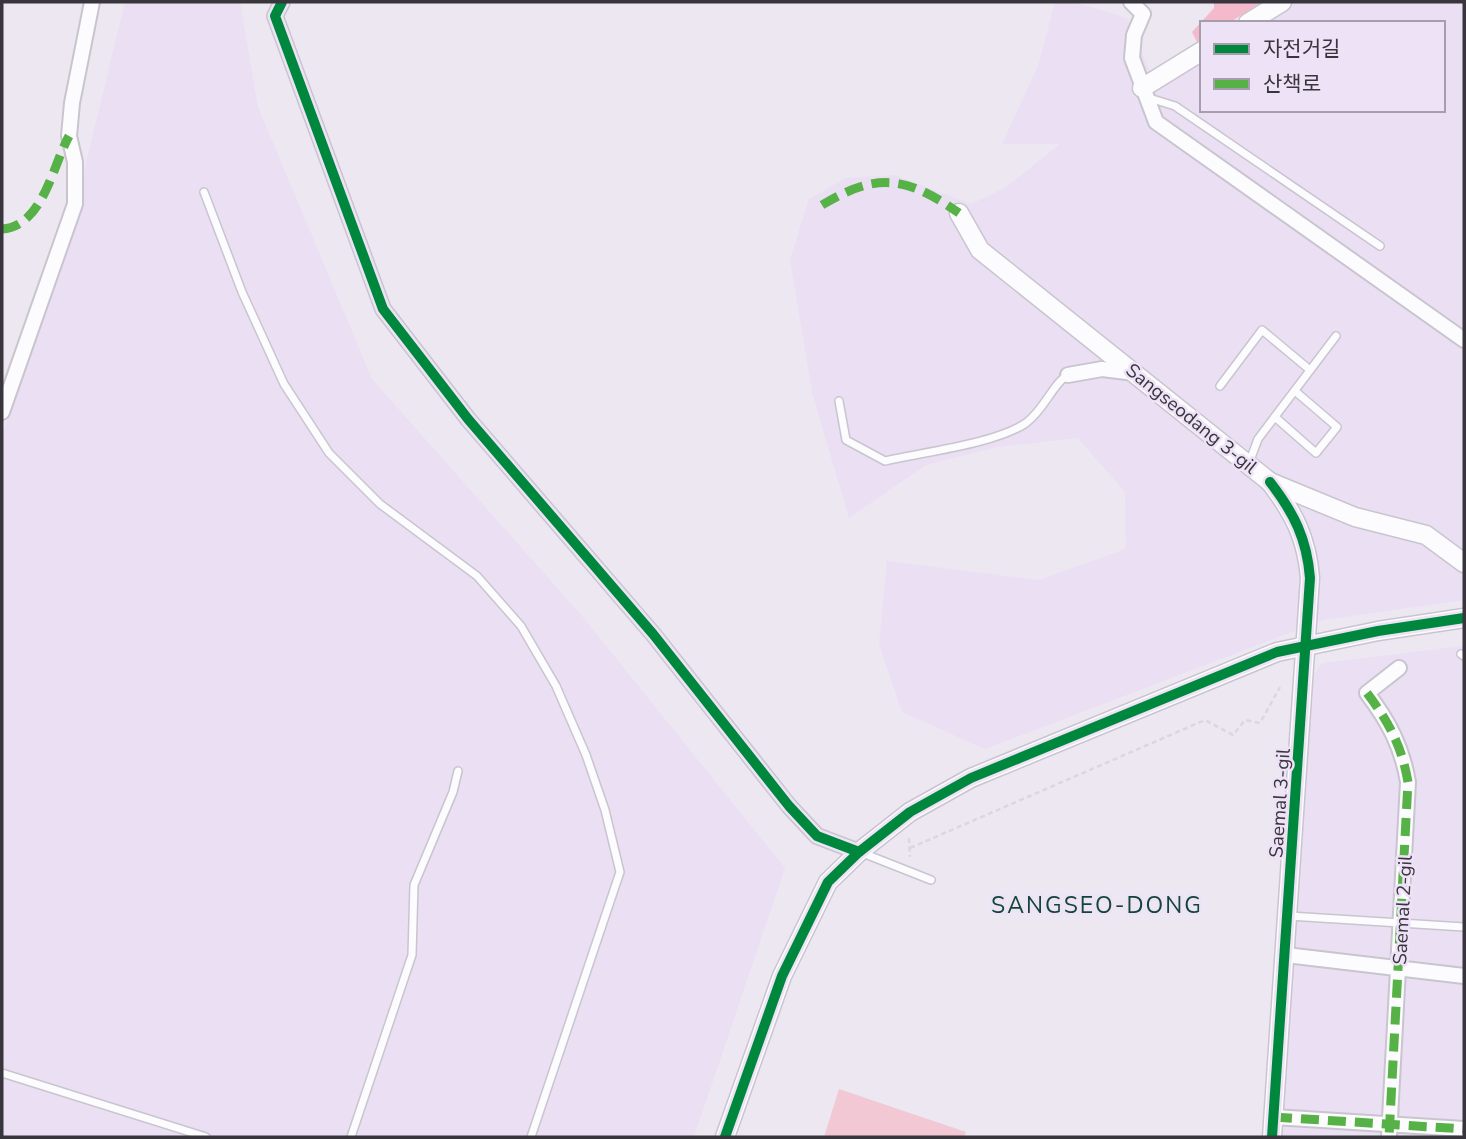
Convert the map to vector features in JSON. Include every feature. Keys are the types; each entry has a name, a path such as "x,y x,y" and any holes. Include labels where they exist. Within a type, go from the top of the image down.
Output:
{"street":[{"path":"2,412 75,204 75,162 69,136 72,103 92,2"},
{"path":"282,2 275,16 383,309 468,419 653,634 789,806 817,836 859,852"},
{"path":"1131,2 1143,14 1134,35 1132,58 1156,122 1464,340"},
{"path":"1251,21 1282,2"},
{"path":"1144,93 1200,52"},
{"name":"Sangseodang 3-gil","path":"959,212 980,250 1270,482 1355,517 1426,535 1464,563"},
{"path":"1068,375 1102,369 1137,373"},
{"name":"Saemal 3-gil","path":"1270,482 1291,510 1306,547 1310,609 1303,645 1300,759 1272,1137"},
{"path":"725,1137 782,976 806,922 830,880 859,852 910,812 971,778 1265,657 1303,645 1464,618"},
{"name":"Saemal 2-gil","path":"1390,1131 1408,782 1403,753 1392,728 1367,693 1399,668"},
{"path":"1286,955 1464,976"},
{"path":"1274,1117 1390,1131 1464,1129"}],"lane":[{"path":"1144,93 1175,106 1380,246"},
{"path":"204,192 242,292 284,384 329,453 380,504 477,576 521,626 556,685 590,766 605,810 620,872 531,1137"},
{"path":"1220,386 1262,330 1310,370"},
{"path":"1248,464 1258,439 1336,337"},
{"path":"839,401 846,440 885,461 1005,434 1041,411 1060,380 1068,375"},
{"path":"1275,417 1316,453 1338,427 1295,391"},
{"path":"351,1137 412,956 414,885 453,792 458,771"},
{"path":"859,852 931,880"},
{"path":"1289,916 1464,927"},
{"path":"2,1073 206,1137"}],"path":[{"path":"910,848 1205,719 1233,735 1245,720 1260,723 1280,687"},
{"path":"909,838 910,857"}],"shaded area":[{"path":"125,2 240,2 258,107 372,379 582,616 785,868 694,1137 2,1137 2,435 45,308 80,188"},
{"path":"1055,2 1073,2 1127,18 1150,71 1200,45 1200,112 1445,112 1445,21 1246,21 1281,2 1464,2 1464,600 1323,620 985,749 902,712 879,644 887,561 1039,580 1126,549 1125,492 1078,438 997,447 926,465 849,518 812,392 790,260 809,199 846,178 895,175 971,204 1005,188 1060,144 1002,144 1038,66"},
{"path":"1214,2 1262,2 1232,21 1202,21 1214,8"},
{"path":"1200,23 1200,40 1197,42 1192,32"},
{"path":"1464,646 1464,1137 1275,1137 1305,686 1322,663"},
{"path":"839,1089 966,1132 964,1137 824,1137"}],"marked path":[{"path":"2,229 27,218 37,206 69,136"},
{"path":"822,205 859,187 891,183 923,192 959,213"},
{"path":"1367,693 1394,735 1408,782 1389,1137"},
{"path":"1274,1117 1464,1129"}],"cycle path":[{"path":"282,2 275,16 383,309 468,419 653,634 789,806 817,836 859,852"},
{"path":"1270,482 1298,527 1306,551 1310,578 1272,1137"},
{"path":"725,1137 782,976 828,882 859,852 910,812 971,778 1277,652 1378,631 1464,618"}],"district":[{"name":"SANGSEO-DONG","path":"1097,905"}]}
